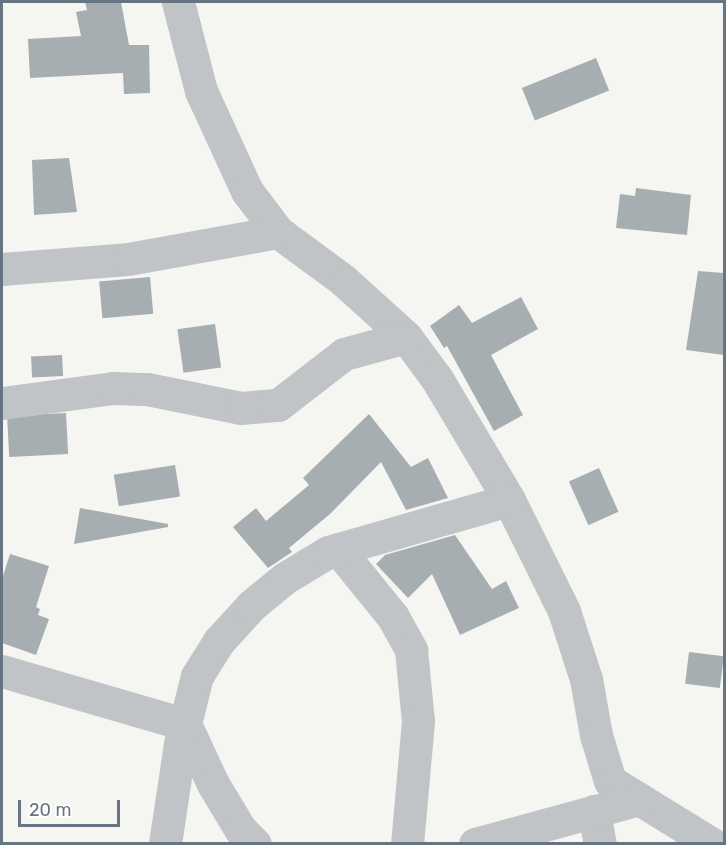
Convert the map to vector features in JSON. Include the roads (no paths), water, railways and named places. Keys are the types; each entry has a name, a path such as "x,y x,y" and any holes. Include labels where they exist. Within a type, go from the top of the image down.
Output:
{"street":[{"path":"178,2 201,91 248,191 278,232 343,280 406,337 437,379 509,500 564,611 586,680 604,772 610,781 712,843"},
{"path":"2,269 128,259 278,232"},
{"path":"2,403 114,388 147,389 241,408 278,405 344,354 406,337"},
{"path":"165,843 185,724 197,676 219,641 252,605 285,578 338,549 509,500"},
{"path":"338,549 393,617 411,650 418,721 407,843"},
{"path":"2,671 185,724 213,784 240,829 255,843"},
{"path":"475,843 639,799"},
{"path":"594,811 600,843"}]}
